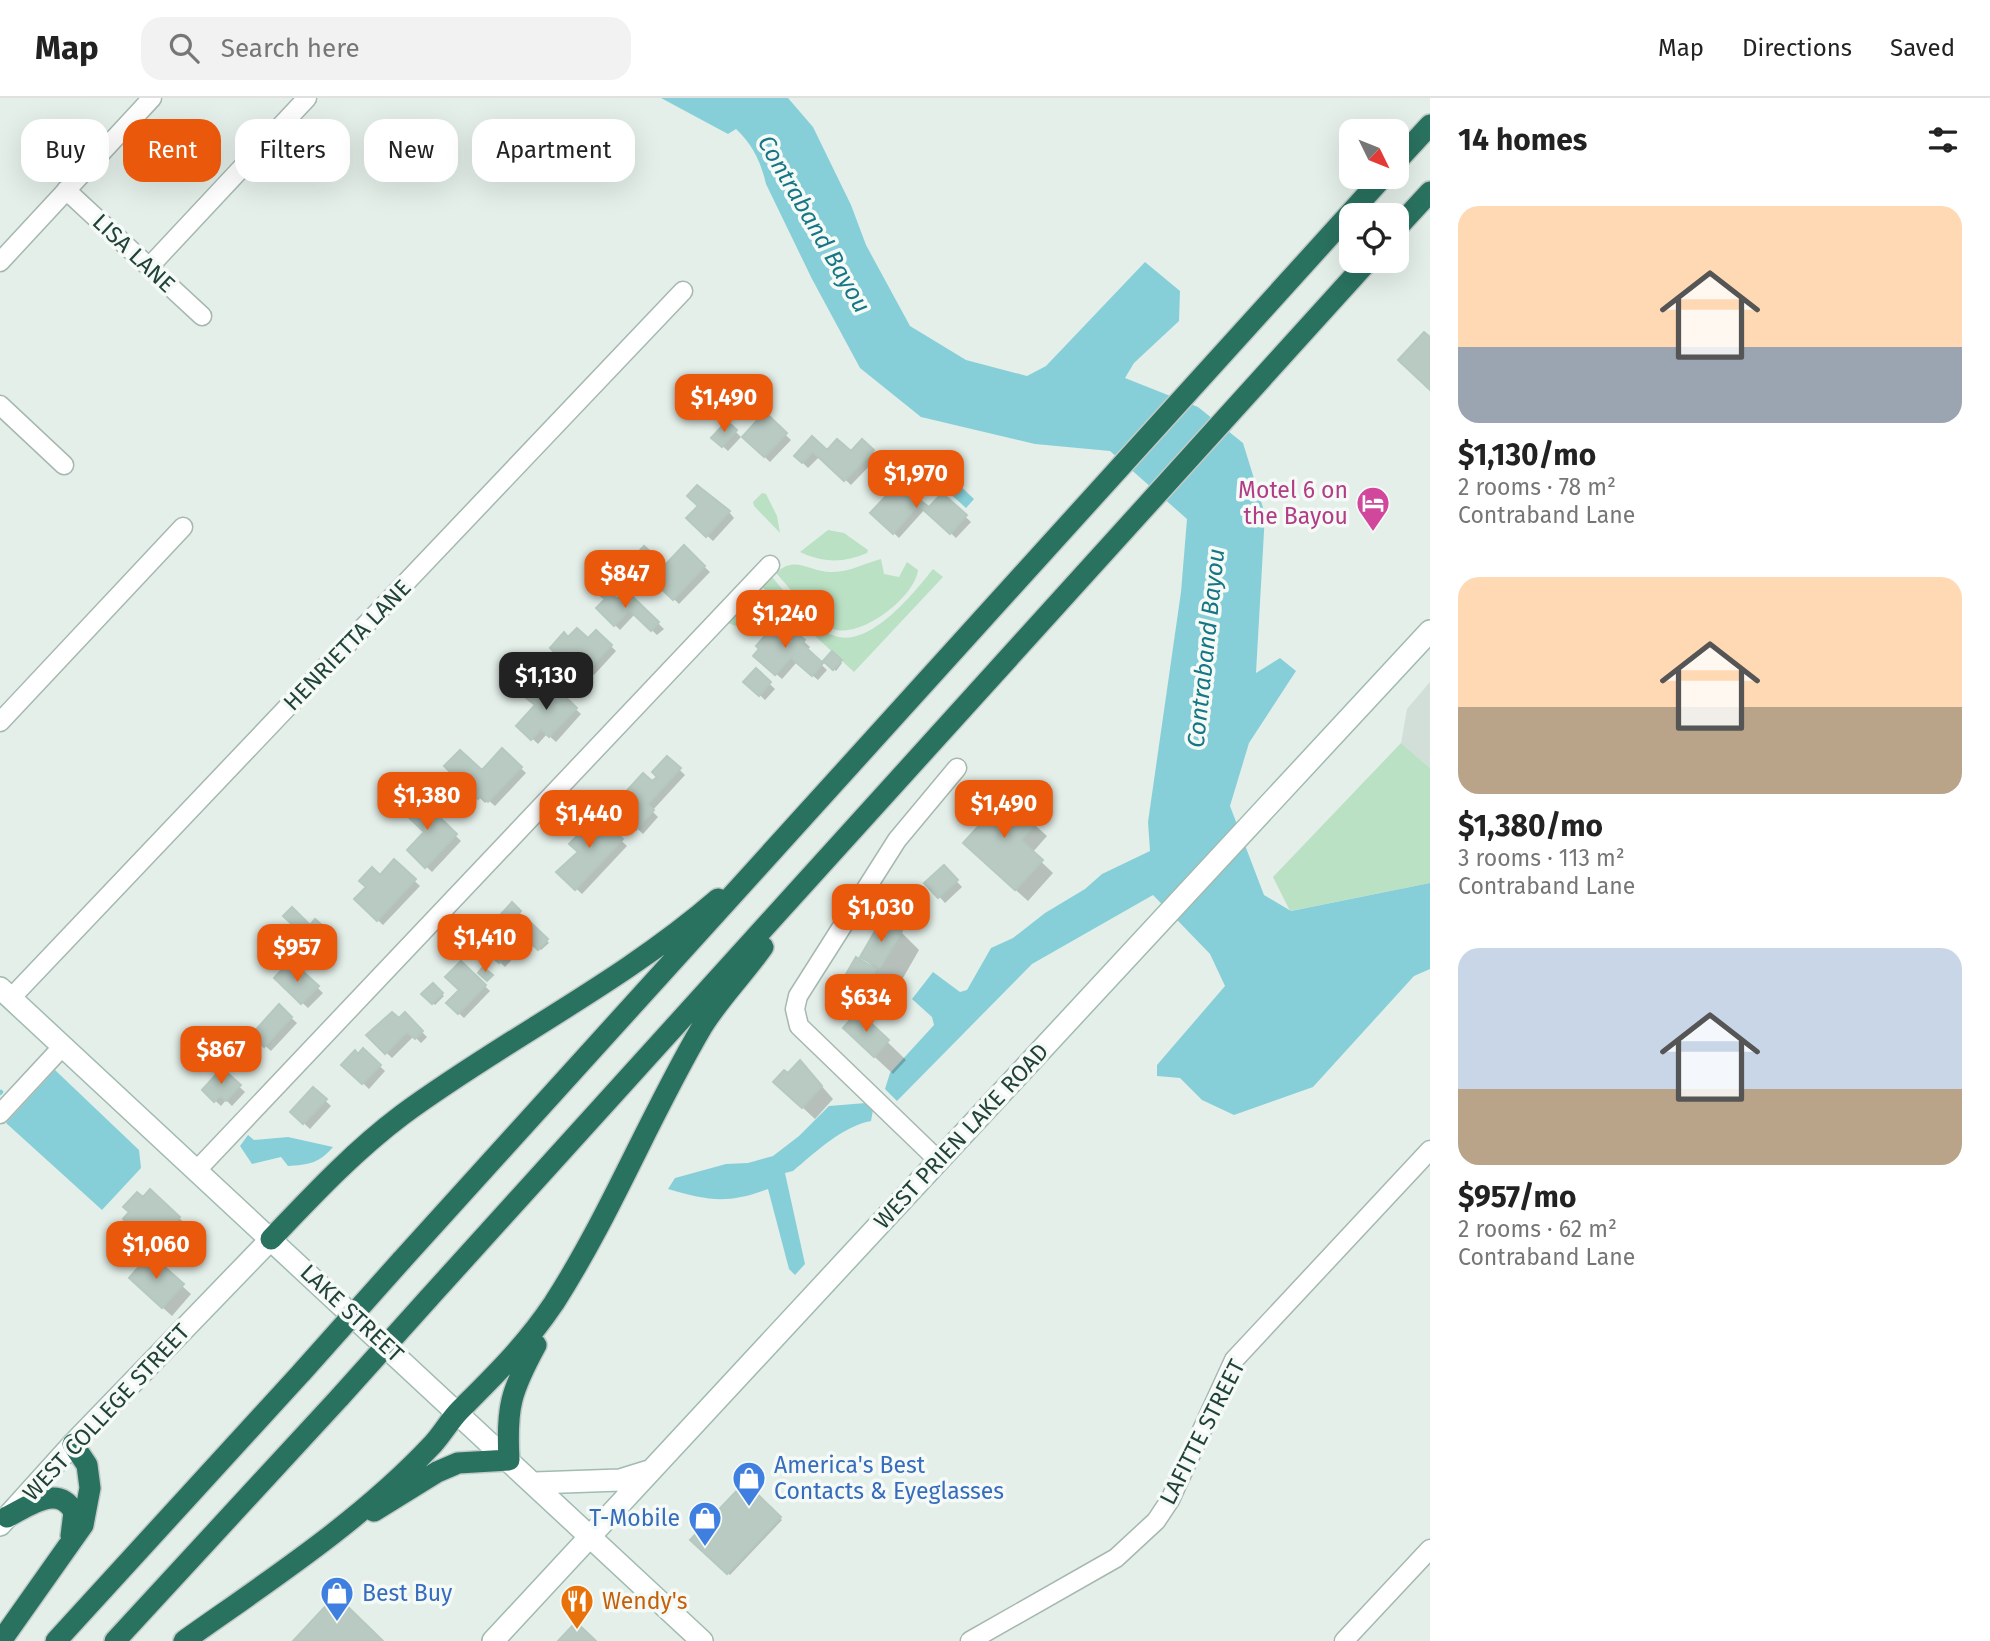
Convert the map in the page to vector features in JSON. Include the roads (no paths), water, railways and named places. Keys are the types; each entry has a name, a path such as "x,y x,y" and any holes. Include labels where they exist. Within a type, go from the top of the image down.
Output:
{"highway":[{"path":"1409,148 1430,125"},
{"path":"56,1641 1372,189"},
{"path":"1409,214 1430,191"},
{"path":"115,1641 340,1397 1357,273"},
{"path":"321,1543 434,1444 459,1411 489,1385 522,1347 605,1218 680,1065 704,1023 846,836"},
{"path":"271,1240 314,1194 402,1116 641,960 778,847"},
{"path":"184,1641 321,1543 437,1472 458,1463 509,1460 508,1408 517,1380 566,1282"},
{"path":"1,1641 83,1525 90,1488 87,1465 73,1444"},
{"path":"4,1521 50,1496 61,1498 74,1512 69,1544"}],"street":[{"path":"0,262 152,98"},
{"path":"149,267 307,98"},
{"name":"LISA LANE","path":"66,190 202,316"},
{"name":"HENRIETTA LANE","path":"5,993 683,291"},
{"path":"0,405 64,465"},
{"path":"0,722 183,527"},
{"path":"196,1171 770,565"},
{"name":"WEST PRIEN LAKE ROAD","path":"493,1641 1430,631"},
{"path":"939,1161 799,1027 794,1009 798,996 897,840 957,768"},
{"name":"LAKE STREET","path":"5,993 459,1411 702,1641"},
{"path":"0,1114 62,1046"},
{"name":"LAFITTE STREET","path":"970,1641 1116,1558 1142,1536 1170,1500 1234,1360 1430,1150"},
{"name":"WEST COLLEGE STREET","path":"4,1521 73,1444 271,1240"},
{"path":"535,1483 620,1479 651,1470"},
{"path":"1344,1641 1430,1549"}],"water":[{"name":"Contraband Bayou","path":"661,98 788,98 813,127 851,205 866,245 910,326 966,360 1027,376 1046,366 1145,262 1180,291 1179,321 1134,363 1125,378 1198,407 1243,443 1265,514 1256,673 1280,658 1296,671 1249,743 1230,806 1264,895 1291,911 1430,883 1430,969 1414,976 1313,1087 1234,1115 1202,1100 1180,1078 1157,1076 1157,1065 1225,986 1210,954 1153,895 1032,964 897,1101 885,1089 890,1073 934,1025 932,1017 912,999 933,972 960,992 967,990 991,948 1013,938 1045,913 1085,889 1102,874 1150,851 1148,822 1181,592 1187,519 1110,451 1035,444 921,417 860,368 812,279 766,184 759,161 747,141 736,129 728,134"},
{"path":"955,481 974,499 966,508 946,490"},
{"path":"55,1070 139,1150 141,1168 102,1210 6,1123"},
{"path":"866,1103 873,1110 871,1121 839,1134 793,1171 785,1173 805,1264 795,1275 789,1269 768,1189 741,1197 718,1199 668,1189 675,1178 726,1164 748,1163 773,1156 799,1136 829,1106"},
{"path":"248,1135 254,1140 288,1137 333,1147 323,1157 308,1164 288,1166 281,1157 252,1164 240,1146"}],"place":[{"name":"Motel 6 on the Bayou","path":"1373,533"},
{"name":"America's Best Contacts & Eyeglasses","path":"749,1508"},
{"name":"T-Mobile","path":"705,1548"},
{"name":"Best Buy","path":"337,1623"},
{"name":"Wendy's","path":"577,1631"}]}
